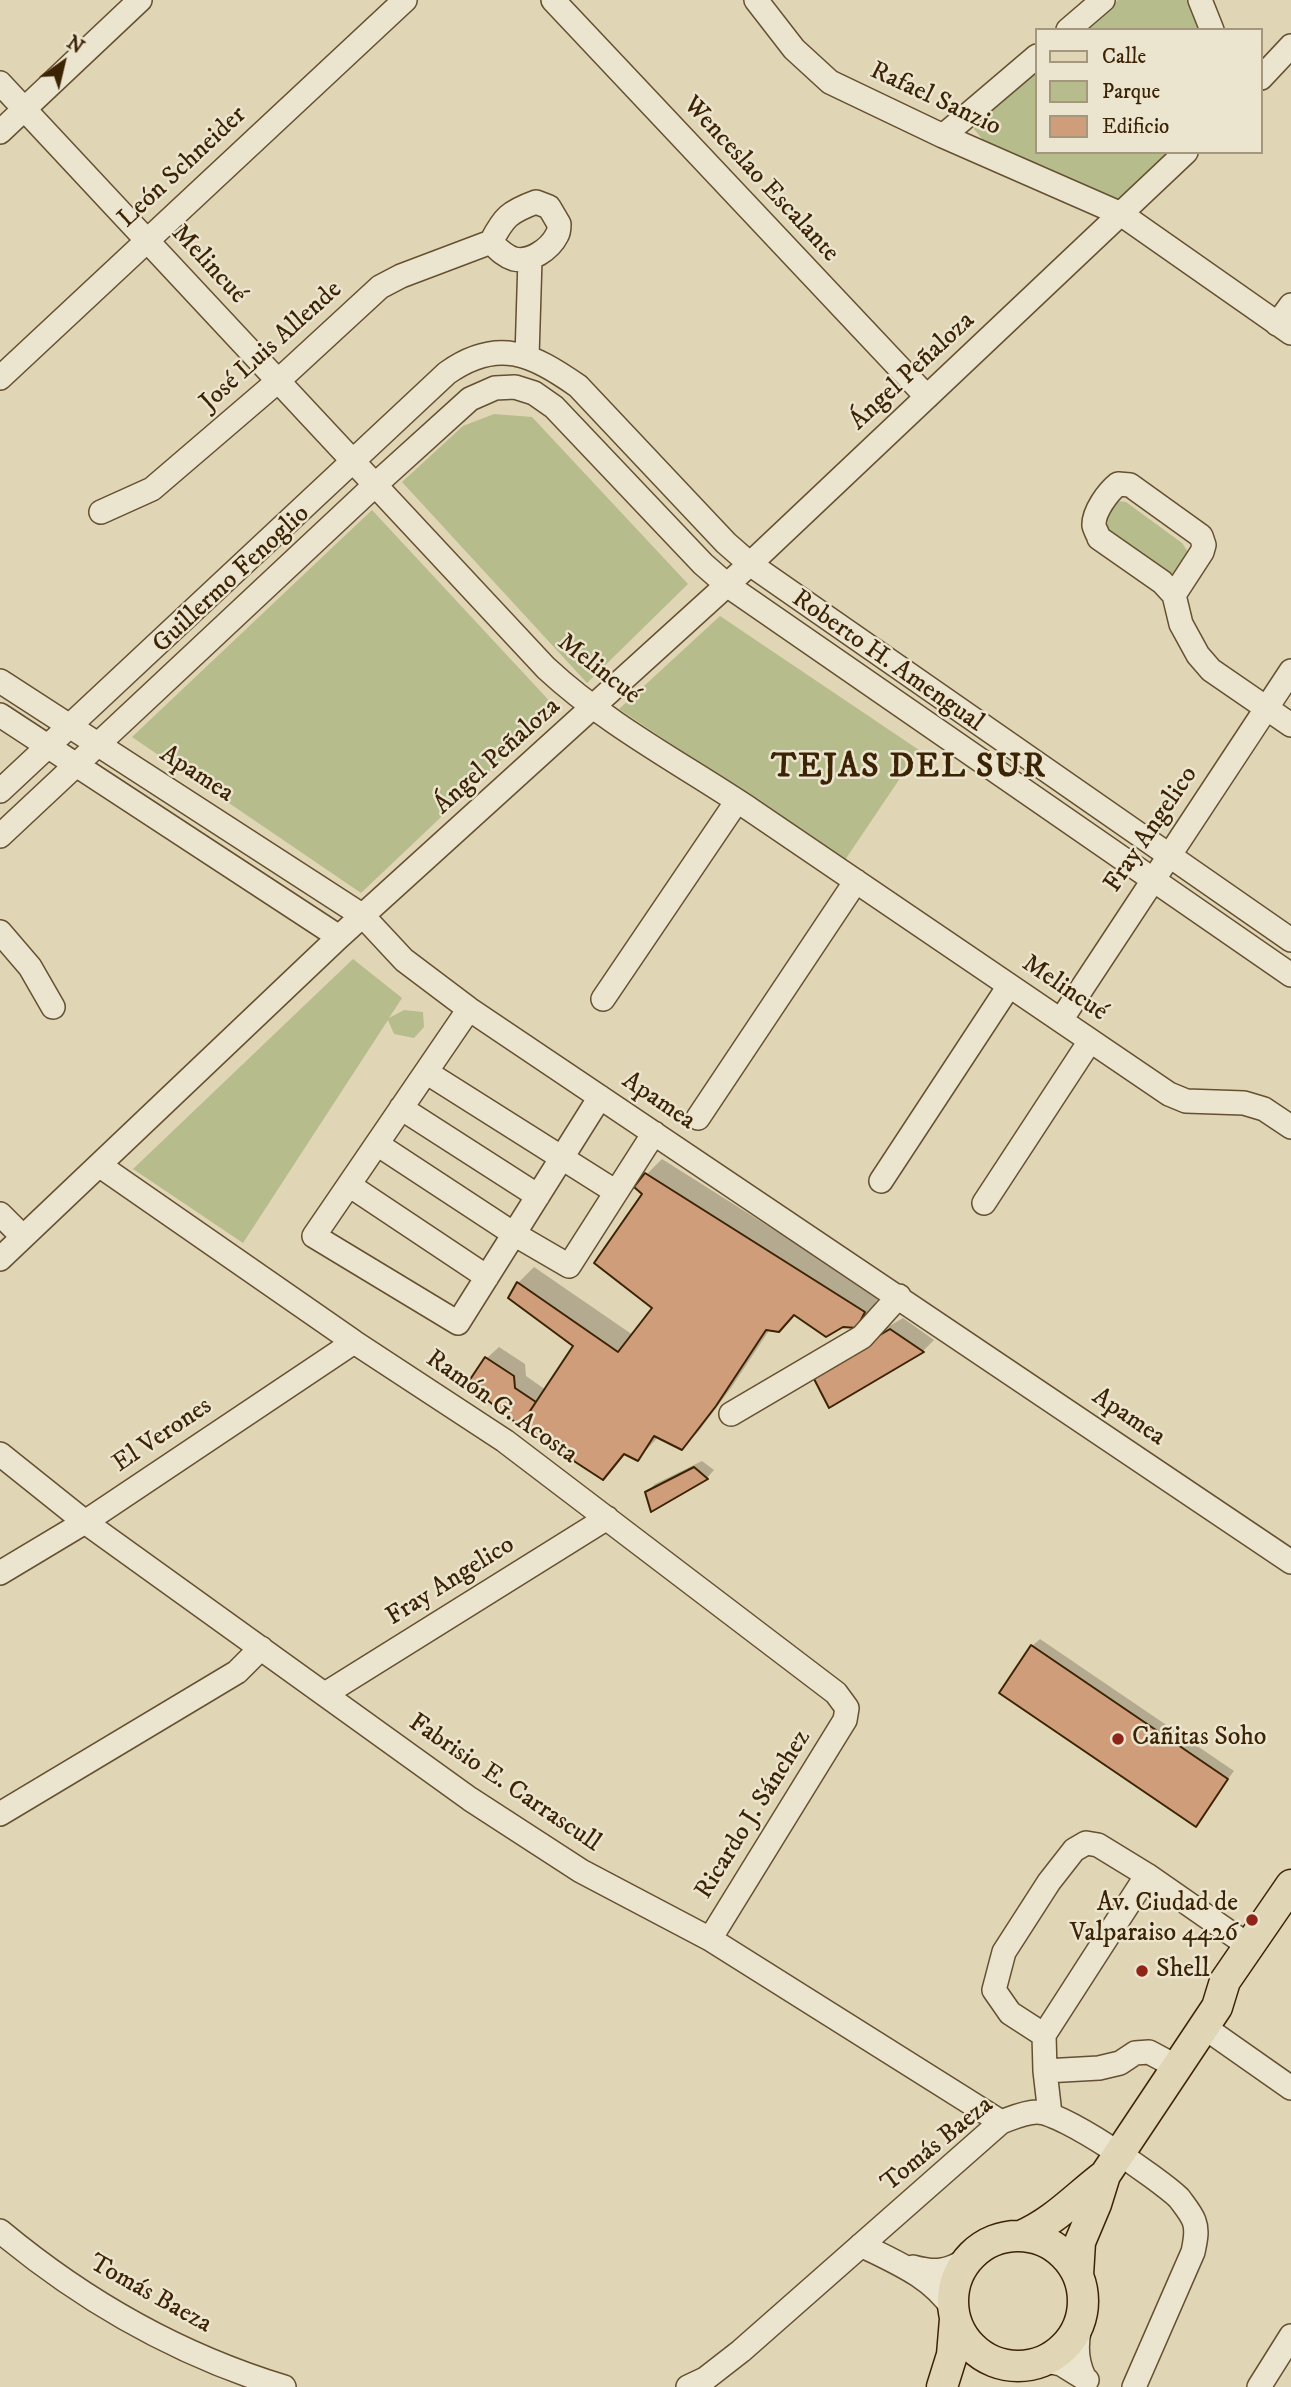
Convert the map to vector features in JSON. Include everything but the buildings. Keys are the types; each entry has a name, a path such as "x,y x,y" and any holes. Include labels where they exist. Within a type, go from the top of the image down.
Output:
{"main road":[{"path":"1078,2275 1080,2242 1113,2165 1210,2017 1225,1981 1291,1885"},
{"path":"1210,2017 1240,1990 1291,1916"},
{"path":"1021,2236 1055,2217 1113,2165"},
{"path":"942,2387 952,2355 952,2298 956,2278 966,2260 991,2241 1001,2238 1021,2236 1042,2240 1059,2251 1078,2275 1083,2295 1082,2315 1069,2342 1041,2362 993,2387"},
{"path":"954,2314 963,2338 981,2356 1016,2367 1041,2362"}],"street":[{"path":"0,132 141,0"},
{"name":"León Schneider","path":"0,379 405,0"},
{"name":"Wenceslao Escalante","path":"553,0 927,397"},
{"name":"Rafael Sanzio","path":"756,0 794,49 830,82 943,136 1121,214 1284,328"},
{"path":"1070,28 1103,0"},
{"path":"1200,0 1211,28"},
{"path":"1263,76 1291,46"},
{"path":"943,136 1036,57"},
{"name":"Melincué","path":"0,83 546,667 594,708 737,801 1169,1094 1186,1101 1244,1103 1264,1108 1291,1127"},
{"name":"Ángel Peñaloza","path":"0,1259 340,937 750,564 1184,154"},
{"path":"536,202 550,207 559,223 557,235 543,251 530,259 517,260 506,256 491,242 502,220 513,211 536,202"},
{"name":"José Luis Allende","path":"101,512 152,489 278,381 380,287 401,276 491,242"},
{"path":"521,356 530,259"},
{"path":"1284,328 1291,305"},
{"name":"Guillermo Fenoglio","path":"0,791 447,373 466,360 492,353 521,356"},
{"name":"Roberto H. Amengual","path":"521,356 555,370 578,386 717,534 750,564 1291,940"},
{"name":"Guillermo Fenoglio","path":"0,836 470,399 495,388 515,387"},
{"name":"Roberto H. Amengual","path":"515,387 534,393 554,407 703,564 727,585 1291,975"},
{"path":"1174,595 1202,552 1204,545 1201,536 1130,485 1118,484 1109,490 1096,516 1094,527 1099,538 1162,582 1174,595 1181,624 1198,654 1211,670 1291,725"},
{"name":"Fray Angelico","path":"1061,1020 1291,671"},
{"name":"Apamea","path":"0,681 363,916 404,960 469,1009 1291,1562"},
{"path":"0,715 340,937"},
{"path":"603,999 737,801"},
{"path":"698,1118 856,881"},
{"path":"0,932 30,967 53,1007"},
{"path":"881,1181 1009,986"},
{"path":"469,1009 314,1236 458,1324 600,1097"},
{"path":"984,1203 1090,1041"},
{"path":"426,1072 616,1192"},
{"path":"401,1108 538,1196"},
{"path":"377,1144 514,1234 569,1266 654,1133"},
{"name":"Ramón G. Acosta","path":"99,1166 354,1342 505,1441 836,1693 847,1708 845,1720"},
{"path":"349,1185 487,1277"},
{"path":"0,1214 23,1237"},
{"path":"731,1414 862,1337 899,1296"},
{"name":"El Verones","path":"0,1573 85,1522 354,1342"},
{"name":"Fabrisio E. Carrascull","path":"0,1454 85,1522 470,1799 581,1871 710,1939 1001,2122"},
{"name":"Fray Angelico","path":"325,1694 607,1518"},
{"path":"0,1814 237,1672 261,1648"},
{"name":"Ricardo J. Sánchez","path":"710,1939 845,1720"},
{"path":"1044,2035 1010,2013 994,1990 1004,1952 1049,1882 1074,1850 1086,1843 1098,1845 1147,1875 1249,1946"},
{"path":"1134,2387 1188,2265 1196,2236 1194,2222 1178,2197 1113,2165 1077,2127 1050,2114 1044,2035 1147,1875"},
{"path":"1210,2017 1291,2088"},
{"path":"1045,2071 1099,2068 1120,2063 1135,2053 1149,2052 1177,2067"},
{"name":"Tomás Baeza","path":"688,2387 705,2379 741,2351 1001,2122 1024,2114 1050,2114"},
{"name":"Tomás Baeza","path":"0,2231 82,2292 138,2326 233,2370 284,2387"},
{"path":"861,2245 931,2283 945,2297 954,2314"},
{"path":"898,2263 940,2272 966,2260"},
{"path":"1082,2315 1076,2347 1079,2366 1090,2382"},
{"path":"1259,2387 1291,2336"},
{"path":"1041,2362 1061,2364 1090,2382"}],"green space":[{"path":"1118,0 1190,0 1197,28 1084,28"},
{"path":"1036,68 1036,154 1176,154 1123,200 1112,201 983,140 974,129 979,114"},
{"path":"494,414 532,417 688,584 587,683 402,482 463,426"},
{"path":"1118,501 1126,502 1182,543 1188,552 1189,561 1185,567 1174,574 1164,571 1109,533 1102,524 1110,507"},
{"path":"372,510 556,708 361,893 132,737"},
{"path":"720,616 919,750 845,860 619,709"},
{"path":"353,959 402,998 389,1018 404,1010 423,1012 424,1027 414,1038 394,1034 388,1020 243,1243 133,1169"}],"place":[{"name":"Cañitas Soho","path":"1118,1739"},
{"name":"Av. Ciudad de Valparaiso 4426","path":"1252,1920"},
{"name":"Shell","path":"1142,1971"}],"district":[{"name":"TEJAS DEL SUR","path":"909,769"}]}
